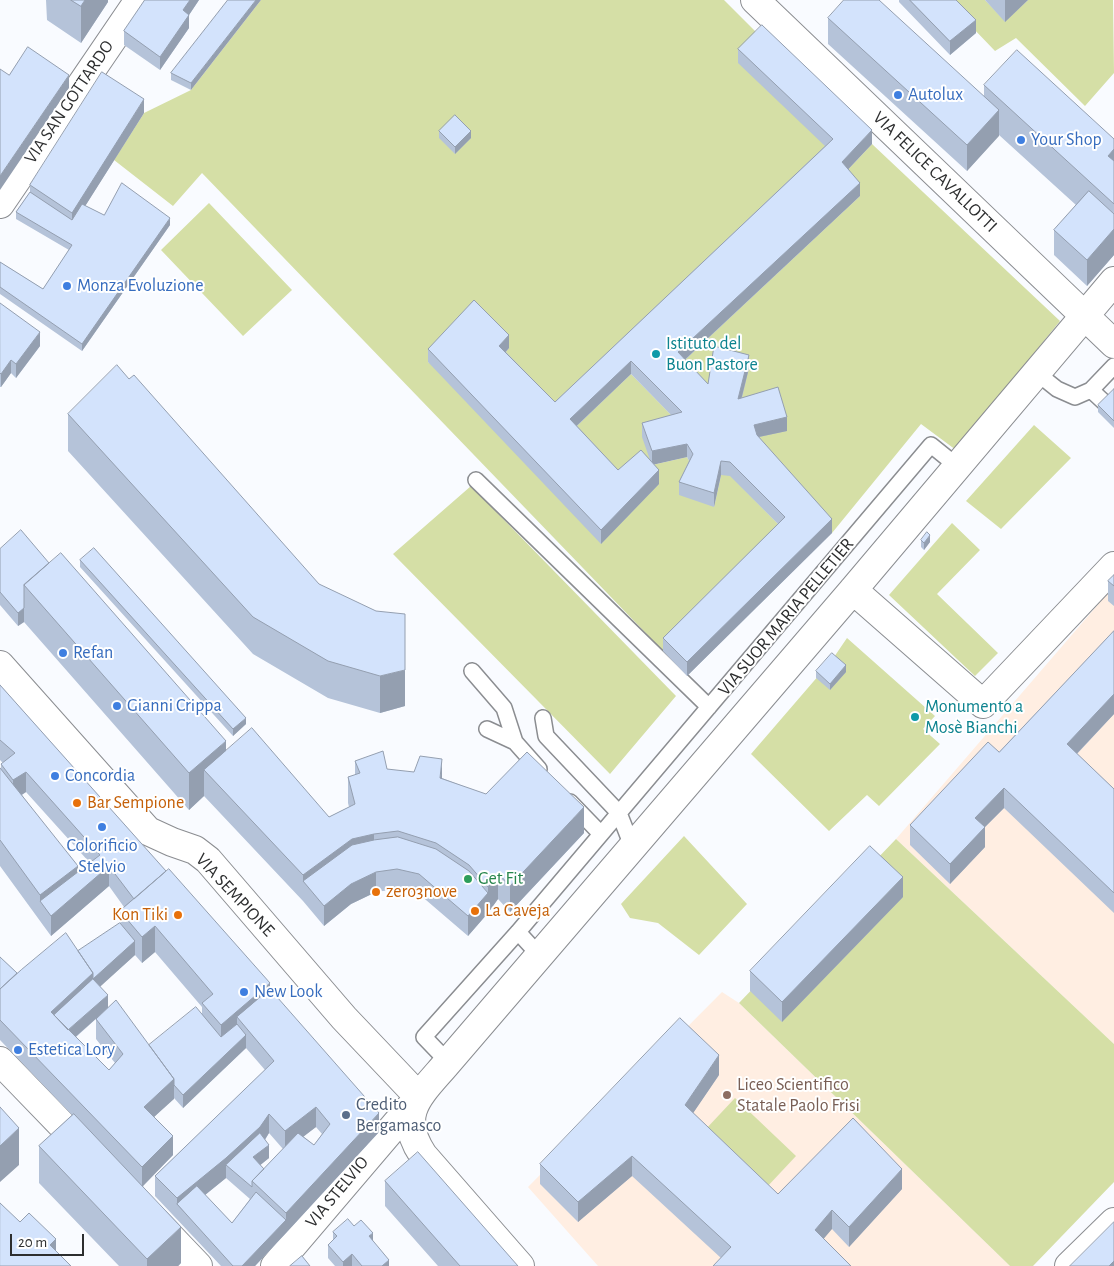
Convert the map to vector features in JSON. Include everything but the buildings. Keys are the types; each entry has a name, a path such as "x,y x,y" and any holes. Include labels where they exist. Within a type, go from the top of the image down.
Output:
{"street":[{"name":"VIA SAN GOTTARDO","path":"0,204 138,0"},
{"name":"VIA FELICE CAVALLOTTI","path":"755,0 1114,344"},
{"name":"VIA SUOR MARIA PELLETIER","path":"520,1266 422,1155 412,1136 410,1127 413,1106 448,1062 853,590 1114,281"},
{"path":"853,590 983,704 1114,566"},
{"name":"VIA SEMPIONE","path":"0,665 148,831 195,850 208,860 344,1018 419,1097"},
{"path":"0,1061 102,1167"},
{"name":"VIA STELVIO","path":"275,1266 419,1097"},
{"path":"137,1202 198,1266"},
{"path":"1069,1266 1114,1222"}],"lane":[{"path":"1036,373 1057,389 1075,397 1091,390 1114,366"},
{"path":"1091,390 1106,404"},
{"name":"VIA SUOR MARIA PELLETIER","path":"448,1062 424,1037 518,932 600,833 931,446 957,466"},
{"path":"476,480 709,707"},
{"path":"472,671 504,708 515,742"},
{"path":"543,718 546,736 619,813 632,846"},
{"path":"487,729 515,742 548,777"},
{"path":"561,791 600,833"},
{"path":"518,932 539,955"}],"shaded area":[{"path":"1114,586 1114,1044 896,839"},
{"name":"Liceo Scientifico Statale Paolo Frisi","path":"722,992 739,1003 1010,1266 598,1266 528,1187"}],"green space":[{"path":"261,0 724,0 762,38 833,153 555,415 499,359 509,348 428,362 618,483 570,432 631,374 682,426 652,465 687,457 714,507 721,475 730,475 785,531 663,651 202,173 173,206 114,160 144,113 191,90"},
{"path":"946,0 985,0 1005,21 1028,0 1113,0 1114,73 1085,106 1016,38 995,51"},
{"path":"872,144 1060,321 956,450 921,424 832,533 678,366 860,196 842,176"},
{"path":"209,203 292,290 243,336 161,250"},
{"path":"1034,425 1071,458 1001,529 966,501"},
{"path":"471,486 676,696 610,774 393,554"},
{"path":"952,523 980,550 937,594 998,653 975,676 889,595"},
{"path":"847,638 935,716 923,729 940,744 879,806 867,795 829,831 751,754 832,660"},
{"path":"684,836 747,904 699,955 658,923 630,918 621,904"},
{"path":"896,839 1114,1044 1114,1182 1033,1266 1010,1266 739,1003"},
{"path":"735,1098 796,1156 766,1188 705,1130"}],"place":[{"name":"Autolux","path":"898,95"},
{"name":"Your Shop","path":"1021,140"},
{"name":"Monza Evoluzione","path":"67,286"},
{"name":"Istituto del Buon Pastore","path":"656,354"},
{"name":"Refan","path":"63,653"},
{"name":"Gianni Crippa","path":"117,706"},
{"name":"Monumento a Mosè Bianchi","path":"915,717"},
{"name":"Concordia","path":"55,776"},
{"name":"Bar Sempione","path":"77,803"},
{"name":"Colorificio Stelvio","path":"102,827"},
{"name":"Get Fit","path":"468,879"},
{"name":"zero3nove","path":"376,892"},
{"name":"La Caveja","path":"475,911"},
{"name":"Kon Tiki","path":"178,915"},
{"name":"New Look","path":"244,992"},
{"name":"Estetica Lory","path":"18,1050"},
{"name":"Liceo Scientifico Statale Paolo Frisi","path":"727,1095"},
{"name":"Credito Bergamasco","path":"346,1115"}]}
